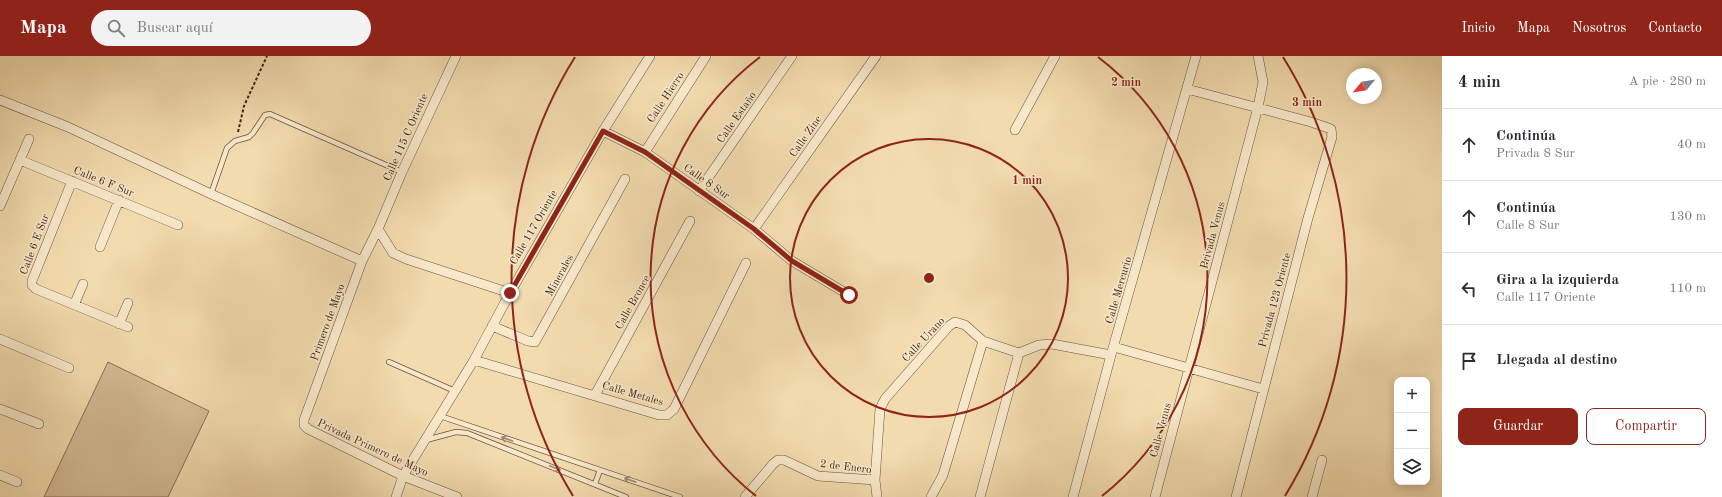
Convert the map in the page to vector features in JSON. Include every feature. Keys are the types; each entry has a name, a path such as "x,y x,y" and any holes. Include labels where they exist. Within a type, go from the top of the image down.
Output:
{"street":[{"name":"Calle 115 C Oriente","path":"378,229 402,172 456,56"},
{"name":"Calle 117 Oriente","path":"396,497 403,476 456,391 510,293 603,131 650,56"},
{"name":"Calle Hierro","path":"645,152 706,56"},
{"name":"Calle Estaño","path":"699,191 792,56"},
{"name":"Calle Zinc","path":"754,229 876,56"},
{"path":"1015,130 1055,56"},
{"name":"Calle Mercurio","path":"1073,497 1112,351 1196,56"},
{"name":"Privada Venus","path":"1189,368 1258,107 1263,82 1258,56"},
{"path":"1187,89 1258,107"},
{"path":"0,100 68,127 211,194 362,261"},
{"name":"Privada 123 Oriente","path":"1236,497 1308,218 1332,137 1331,129 1258,107"},
{"name":"Calle 8 Sur","path":"603,131 645,152 754,229 792,261 849,295"},
{"path":"0,206 29,139"},
{"name":"Calle 6 F Sur","path":"20,160 178,225"},
{"name":"Minerales","path":"492,326 528,341 535,342 625,179"},
{"name":"Calle 6 E Sur","path":"72,181 32,281 32,286 123,326 128,303"},
{"path":"100,247 119,200"},
{"name":"Calle Bronce","path":"595,395 690,221"},
{"path":"378,229 393,253 406,259 510,293"},
{"name":"Primero de Mayo","path":"304,425 304,420 362,261 378,229"},
{"name":"Calle Metales","path":"474,360 659,415 667,415 674,409 746,263"},
{"path":"74,305 83,284"},
{"name":"Calle Urano","path":"875,480 880,409 885,399 949,326 955,322 965,325 983,341 1019,353"},
{"path":"0,339 70,368"},
{"path":"931,497 943,475 983,341"},
{"path":"980,497 1019,353 1039,345 1052,344 1112,351 1189,368 1263,389"},
{"name":"Calle Venus","path":"1155,497 1189,368"},
{"path":"0,409 39,424"},
{"name":"Privada Primero de Mayo","path":"304,425 308,429 403,476 457,497"},
{"name":"2 de Enero","path":"745,497 778,460 784,460 818,476 875,480 877,497"},
{"path":"1312,497 1322,460"},
{"path":"0,475 17,482"}],"lane":[{"path":"211,194 227,148 235,141 253,133 265,115 270,114 402,172"},
{"path":"388,362 456,391"},
{"path":"440,416 680,497"},
{"path":"426,440 461,432 626,497"},
{"path":"523,456 527,446"},
{"path":"595,484 600,470"}],"path":[{"path":"235,141 244,106 267,56"}],"shaded area":[{"path":"108,362 209,411 168,497 44,497"}],"route":[{"path":"510,293 603,131 645,152 754,229 792,261 849,295"}]}
